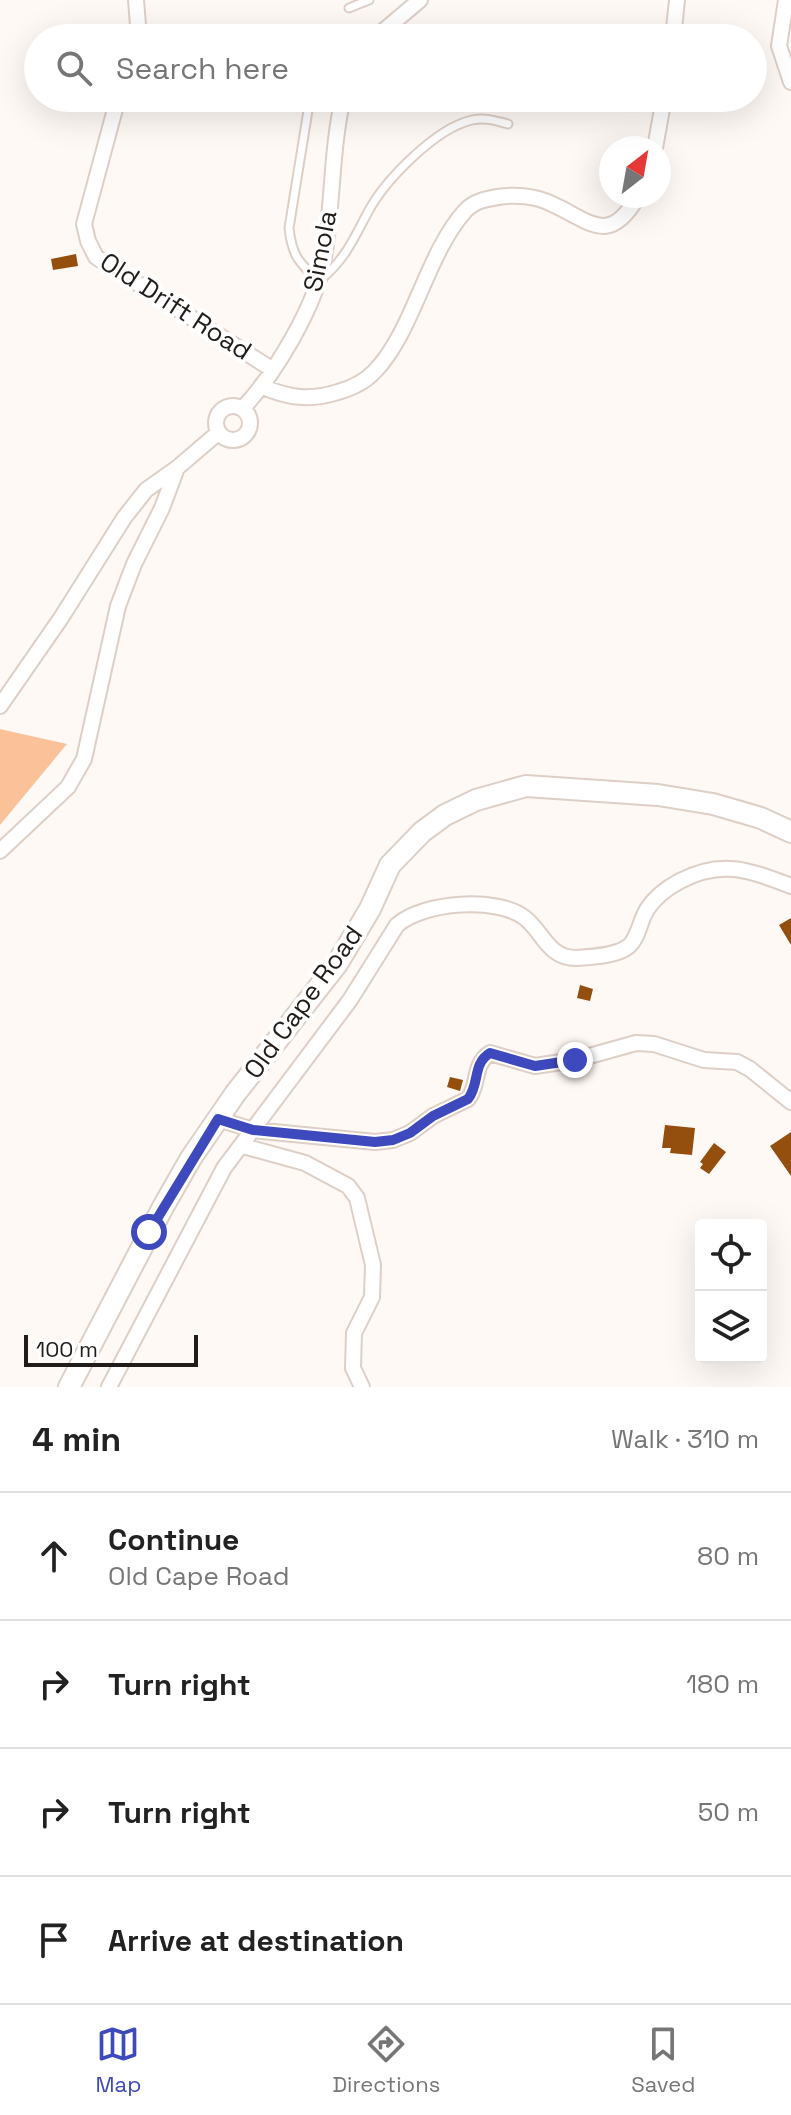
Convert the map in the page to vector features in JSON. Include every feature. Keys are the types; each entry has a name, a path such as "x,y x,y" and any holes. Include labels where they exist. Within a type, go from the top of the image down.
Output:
{"street":[{"path":"136,0 138,24"},
{"path":"392,24 420,0"},
{"path":"674,24 677,0"},
{"path":"786,0 779,46 791,82"},
{"name":"Old Drift Road","path":"114,112 84,224 96,257 273,370"},
{"name":"Simola","path":"243,408 273,370 319,281 340,112"},
{"path":"657,136 661,112"},
{"path":"260,389 297,399 326,396 354,387 375,372 390,351 447,239 466,210 480,200 504,196 531,197 552,204 590,225 608,225 623,218 630,208"},
{"path":"230,406 243,408 250,419 250,426 242,437 229,439 219,432 216,426 219,413 230,406"},
{"path":"0,706 124,518 146,490 219,432"},
{"path":"0,851 68,787 84,759 118,606 177,468"},
{"name":"Old Cape Road","path":"69,1387 163,1207 218,1119 343,955 370,909 390,865 422,832 445,815 476,800 526,786 658,795 713,804 761,818 791,832"},
{"path":"109,1387 224,1168 350,1000 397,925 407,917 467,904 492,905 524,917 554,952 574,958 625,949 632,943 642,917 658,896 696,873 714,868 735,868 791,886"},
{"path":"218,1119 253,1130 375,1142 393,1140 468,1099 474,1091 481,1059 490,1053 535,1066 575,1060 636,1043 654,1044 704,1060 737,1062 791,1102"},
{"path":"243,1146 305,1163 348,1186 357,1198 373,1265 372,1297 354,1333 353,1368 362,1387"}],"lane":[{"path":"349,8 369,0"},
{"path":"308,112 289,228 291,249 319,281 336,267 358,236 369,210 400,171 435,136 470,120 486,118 508,124"}],"shaded area":[{"path":"0,729 67,744 0,825"}],"building":[{"path":"76,254 78,266 53,270 51,259"},
{"path":"791,918 791,945 779,925"},
{"path":"580,985 593,989 590,1001 577,998"},
{"path":"450,1077 463,1080 460,1091 447,1087"},
{"path":"665,1125 695,1128 692,1155 670,1153 671,1148 662,1148"},
{"path":"791,1132 791,1176 770,1146"},
{"path":"714,1143 726,1152 709,1174 700,1168 703,1164 700,1162"}],"route":[{"path":"149,1232 191,1158 218,1119 253,1130 375,1142 393,1140 468,1099 474,1091 481,1059 490,1053 535,1066 575,1060"}]}
